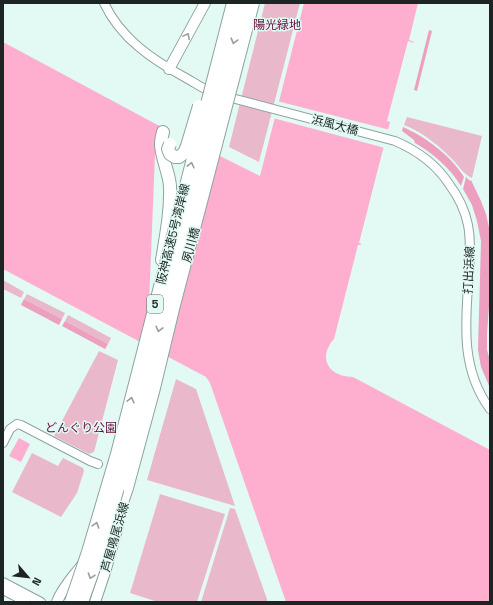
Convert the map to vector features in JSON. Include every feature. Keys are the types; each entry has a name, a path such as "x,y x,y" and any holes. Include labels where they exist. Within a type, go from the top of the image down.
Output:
{"highway":[{"path":"170,144 168,149 173,156 182,156 186,150 196,114 232,3"},
{"name":"阪神高速5号湾岸線","path":"71,602 88,552 119,446 232,3"},
{"name":"阪神高速5号湾岸線","path":"82,602 101,547 127,456 244,3"},
{"path":"156,302 170,197 168,176 161,144 163,132"}],"main road":[{"path":"169,69 205,3"},
{"name":"夙川橋","path":"128,488 254,3"},
{"name":"芦屋鳴尾浜線","path":"57,602 69,580 114,529 128,488"},
{"name":"芦屋鳴尾浜線","path":"95,602 125,505 128,488"}],"street":[{"name":"浜風大橋","path":"104,3 116,22 129,38 143,51 169,69 209,91 391,140 410,149"},
{"name":"打出浜線","path":"410,149 422,156 444,176 457,196 466,218 470,246 466,317 466,348 473,376 479,392 490,409"},
{"path":"3,443 10,429 16,424 22,425 98,464"},
{"path":"3,582 41,602"},
{"path":"3,590 26,602"}],"green space":[{"name":"陽光緑地","path":"265,3 300,3 259,162 229,147"},
{"path":"407,117 482,136 472,178 464,173 448,155 430,140 418,131 404,125"},
{"path":"3,280 24,292 21,298 3,289"},
{"path":"27,294 65,313 62,319 24,299"},
{"path":"68,315 111,338 108,344 65,321"},
{"name":"どんぐり公園","path":"99,351 118,360 94,452 89,454 54,436"},
{"path":"176,379 196,389 235,506 147,480"},
{"path":"32,453 58,466 63,458 83,468 84,471 77,493 61,517 12,492"},
{"path":"160,494 225,514 197,602 158,602 130,593"},
{"path":"230,508 235,509 268,602 201,602"}],"shaded area":[{"path":"304,3 418,3 409,40 414,43 408,41 387,121 390,122 359,243 361,245 358,245 334,339 326,353 326,359 332,370 338,374 353,377 490,450 490,602 286,602 210,383 206,377 3,269 3,42 152,122 260,176"},
{"path":"429,30 432,31 417,91 414,90"},
{"path":"403,127 412,131 437,148 459,169 464,177 461,186 452,173 441,162 415,143 414,140 402,131"},
{"path":"466,177 470,181 471,180 481,201 490,232 490,293 487,350 490,360 490,388 481,367 478,350 481,241 472,205 463,189"},
{"path":"24,299 62,319 59,325 21,305"},
{"path":"65,321 108,344 105,349 62,326"},
{"path":"19,438 30,444 21,462 9,456"}],"pier":[{"path":"277,101 390,130 385,148 273,118"},
{"path":"163,125 211,149 159,354 139,343 149,305 155,154"}]}
